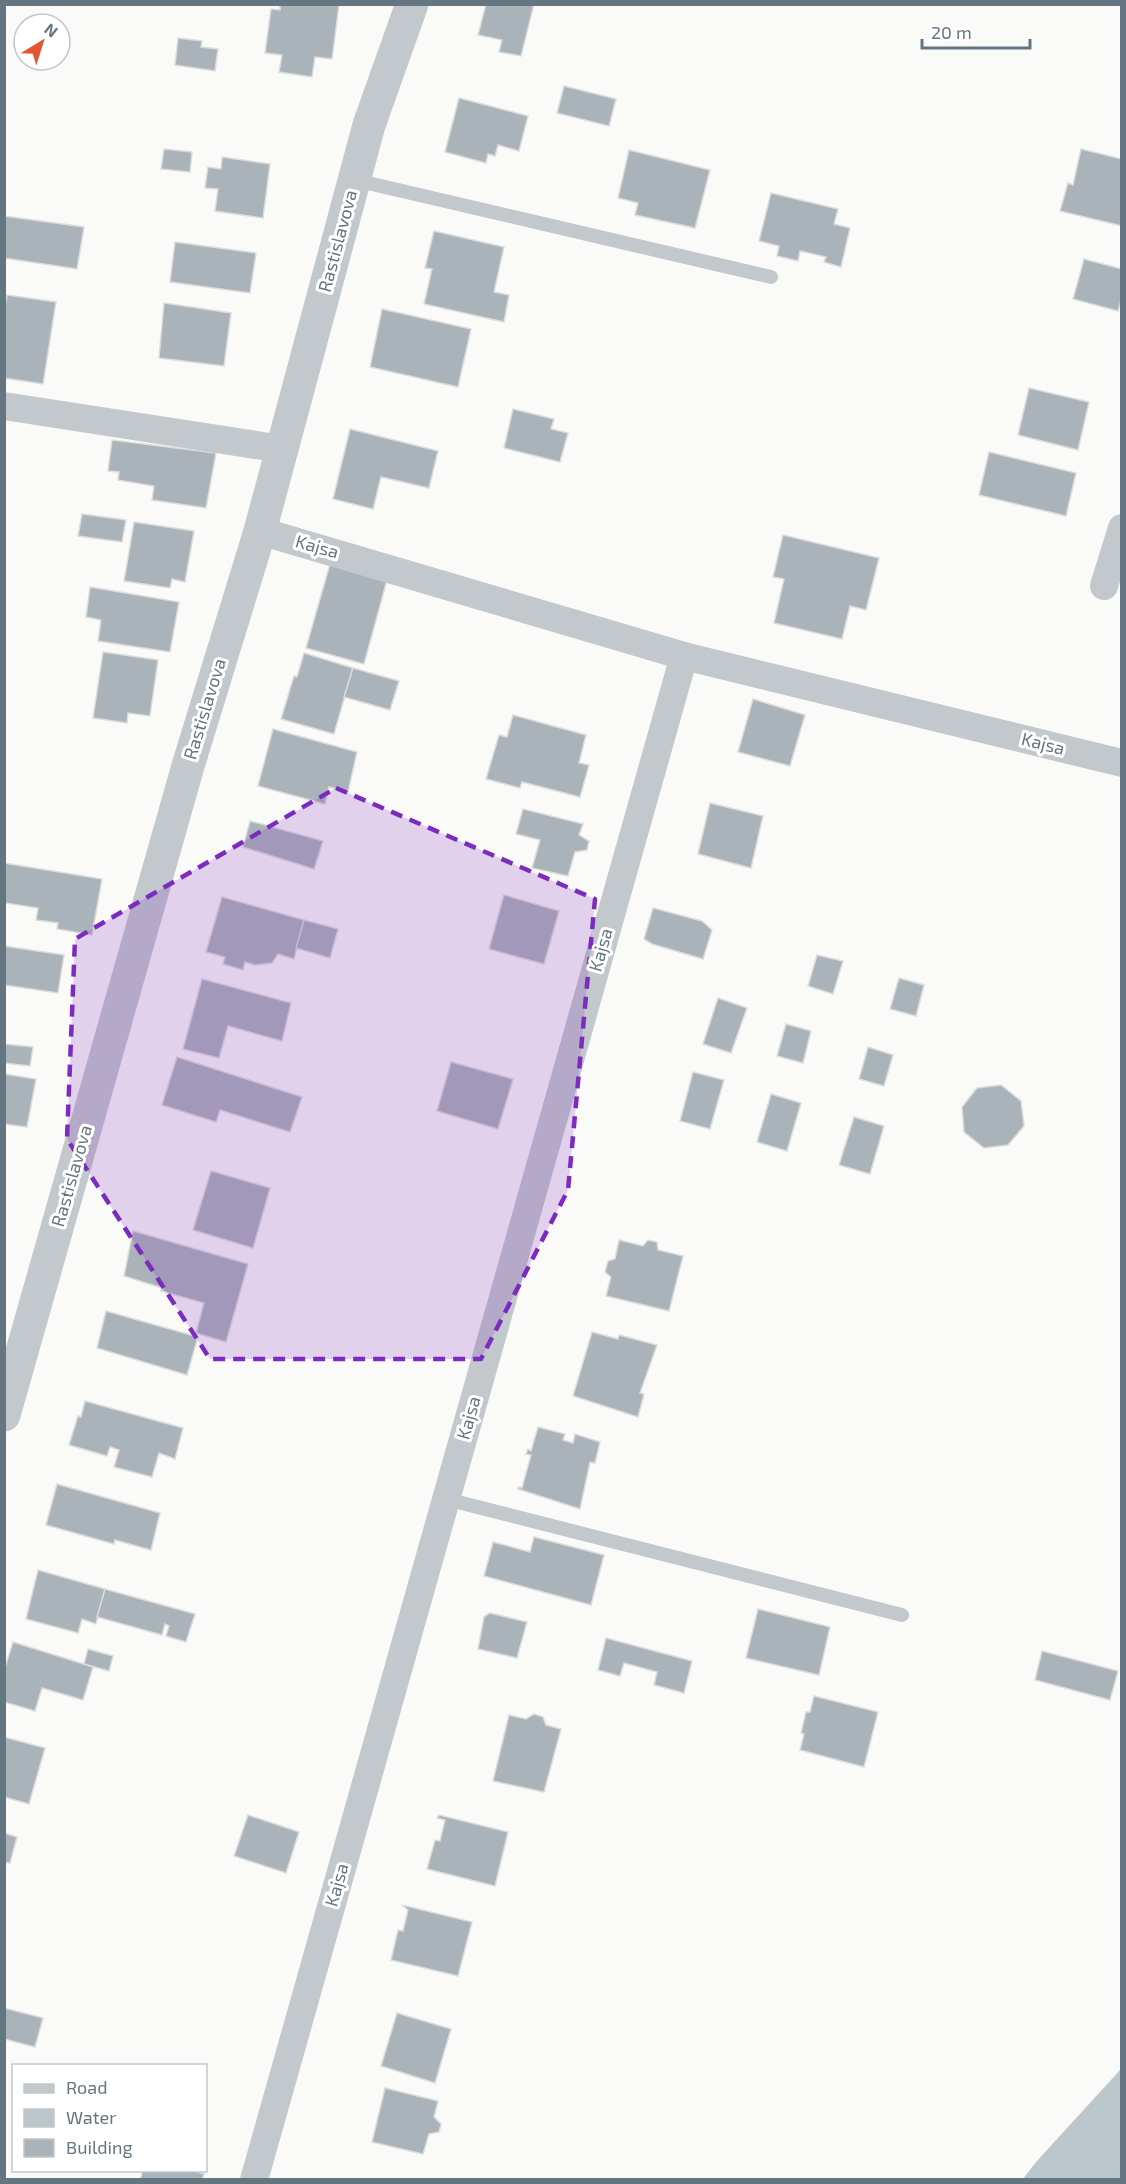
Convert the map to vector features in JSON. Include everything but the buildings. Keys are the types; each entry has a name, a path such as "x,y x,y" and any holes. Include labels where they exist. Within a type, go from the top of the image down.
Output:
{"street":[{"name":"Rastislavova","path":"4,1415 184,778 260,531 369,125 412,4"},
{"path":"4,406 282,449"},
{"path":"1104,586 1122,528"},
{"name":"Kajsa","path":"260,531 684,656 1122,763"},
{"name":"Kajsa","path":"254,2180 684,656"}],"lane":[{"path":"355,180 771,278"},
{"path":"446,1499 902,1615"}],"highlighted area":[{"path":"336,788 595,899 568,1190 481,1359 210,1359 67,1139 75,939"}],"water":[{"path":"1121,2069 1121,2179 1023,2179 1036,2162"}]}
